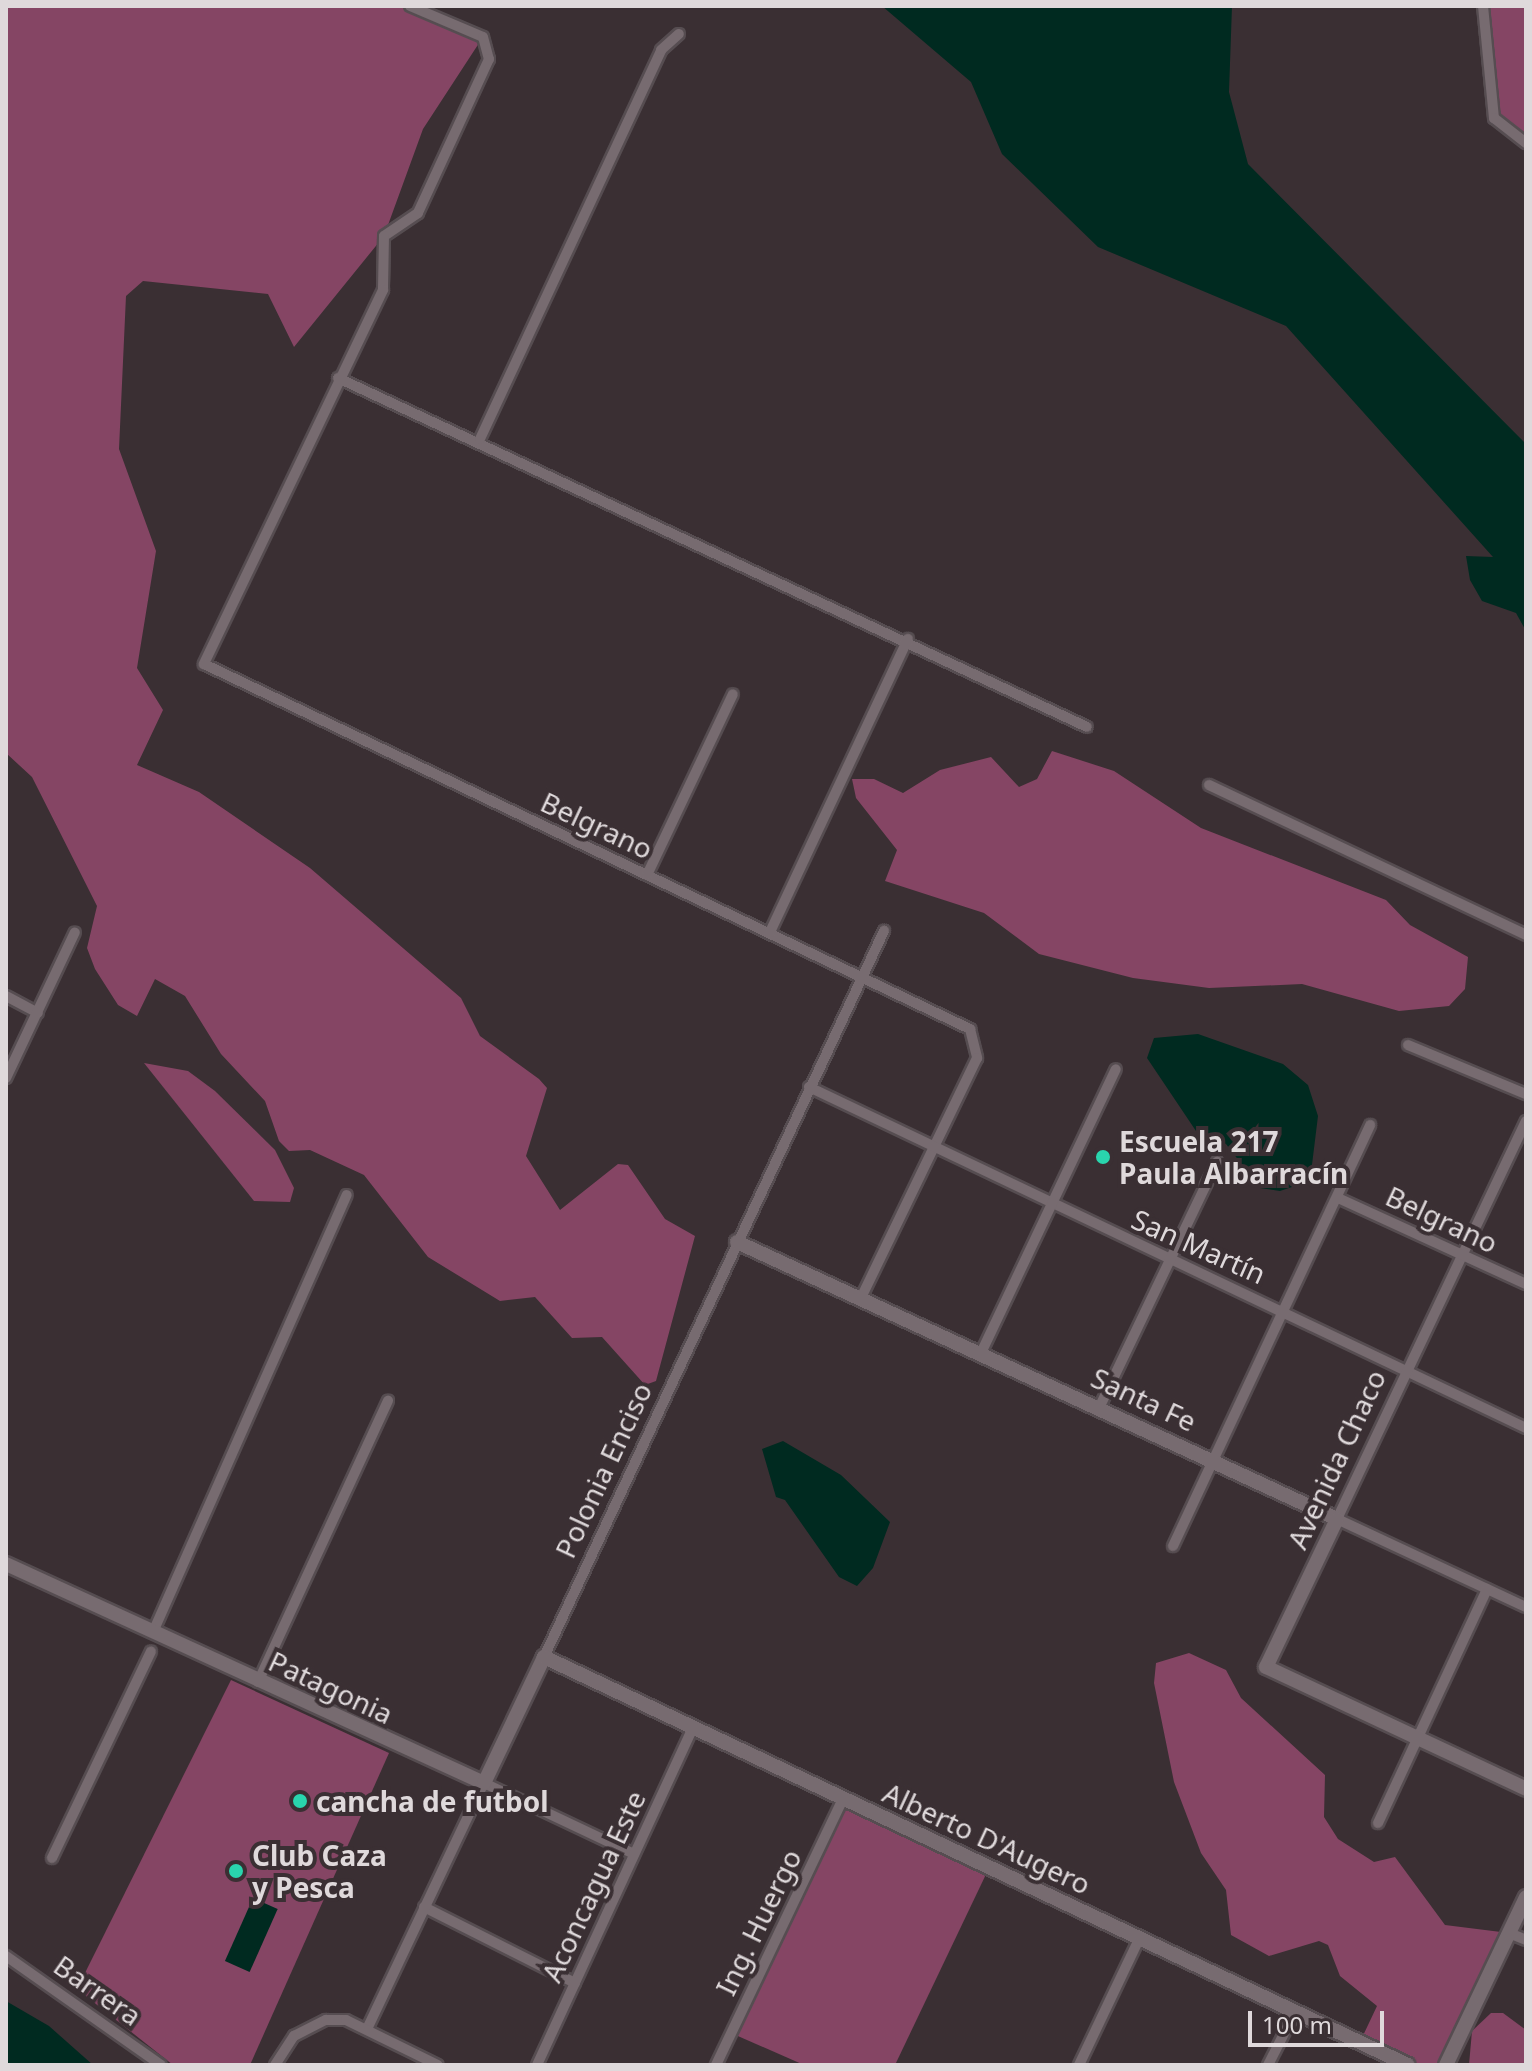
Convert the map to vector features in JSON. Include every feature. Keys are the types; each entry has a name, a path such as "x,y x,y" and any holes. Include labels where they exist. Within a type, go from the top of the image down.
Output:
{"main road":[{"name":"Santa Fe","path":"737,1242 862,1296 1337,1519"},
{"name":"Avenida Chaco","path":"1337,1519 1266,1667 1419,1739"},
{"name":"Patagonia","path":"6,1564 154,1641 258,1682 484,1783"},
{"name":"Alberto D'Augero","path":"544,1657 1408,2065"},
{"name":"Polonia Enciso","path":"484,1783 544,1657"},
{"path":"1419,1739 1526,1789"},
{"path":"1446,2065 1526,1897"}],"street":[{"path":"410,6 483,37 489,59 418,213 384,236 383,290 338,378 480,439 908,639 1087,727"},
{"path":"1483,6 1494,118 1526,143"},
{"path":"480,439 661,50 679,34"},
{"name":"Belgrano","path":"338,378 204,664 970,1029 977,1058 932,1150"},
{"path":"770,932 908,639"},
{"path":"647,875 733,694"},
{"path":"1209,785 1526,935"},
{"name":"Polonia Enciso","path":"544,1657 884,931"},
{"path":"6,1078 75,932"},
{"path":"6,996 38,1013"},
{"path":"1408,1045 1526,1094"},
{"path":"981,1353 1116,1069"},
{"name":"San Martín","path":"809,1087 932,1150 1287,1311 1526,1428"},
{"name":"Avenida Chaco","path":"1337,1519 1526,1121"},
{"path":"1173,1546 1287,1311 1370,1125"},
{"path":"862,1296 932,1150"},
{"path":"1100,1406 1217,1162"},
{"path":"52,1858 154,1641 347,1195"},
{"name":"Belgrano","path":"1338,1198 1526,1284"},
{"path":"258,1682 388,1401"},
{"name":"Santa Fe","path":"1337,1519 1526,1607"},
{"path":"1378,1823 1487,1589"},
{"name":"Aconcagua Este","path":"537,2065 693,1727"},
{"name":"Polonia Enciso","path":"367,2029 484,1783"},
{"name":"Patagonia","path":"484,1783 634,1854"},
{"name":"Ing. Huergo","path":"716,2065 843,1799"},
{"path":"424,1907 575,1983"},
{"path":"1509,1933 1526,1940"},
{"path":"1079,2065 1139,1939"},
{"name":"Barrera","path":"6,1956 161,2065"},
{"path":"1268,2065 1295,2012"},
{"path":"275,2065 312,2025 346,2020 438,2065"}],"shaded area":[{"path":"6,6 409,6 483,37 423,129 384,236 294,347 268,294 143,281 126,296 119,449 156,551 137,668 163,710 137,765 199,792 310,868 461,998 480,1036 539,1079 547,1088 526,1156 560,1210 618,1164 628,1165 665,1219 695,1236 656,1381 645,1385 602,1337 572,1338 535,1297 500,1301 428,1257 364,1175 310,1150 289,1151 279,1141 265,1101 221,1054 185,996 155,979 137,1016 118,1005 95,969 87,948 97,906 32,777 6,753"},
{"path":"882,6 1232,6 1229,92 1248,164 1526,444 1526,631 1516,613 1482,601 1470,580 1466,556 1493,557 1286,326 1098,247 1002,154 971,82"},
{"path":"1483,6 1526,6 1526,143 1494,118"},
{"path":"1052,751 1114,771 1201,828 1386,900 1410,925 1468,957 1465,989 1449,1006 1399,1011 1302,984 1209,988 1133,978 1039,954 984,913 885,881 897,850 856,798 852,779 874,779 903,793 940,770 991,757 1019,787 1037,779"},
{"path":"1198,1034 1283,1064 1308,1085 1318,1116 1310,1181 1280,1191 1260,1188 1226,1144 1196,1131 1147,1058 1154,1038"},
{"path":"144,1063 188,1071 215,1091 275,1150 294,1188 290,1202 254,1201"},
{"path":"783,1441 841,1475 890,1522 873,1568 857,1586 839,1577 785,1500 776,1497 762,1449"},
{"path":"1189,1653 1226,1670 1241,1698 1325,1775 1324,1817 1338,1839 1374,1862 1395,1857 1445,1925 1509,1933 1446,2065 1408,2065 1360,2042 1377,2006 1340,1976 1328,1945 1319,1941 1269,1956 1231,1935 1226,1890 1201,1853 1174,1782 1154,1683 1156,1663"},
{"name":"Club Caza y Pesca","path":"231,1680 389,1753 250,2065 173,2065 77,1989"},
{"path":"843,1799 989,1868 895,2065 804,2065 731,2033"},
{"path":"253,1898 278,1909 250,1972 225,1961"},
{"path":"6,2001 49,2026 93,2065 6,2065"},
{"path":"1491,2013 1503,2013 1526,2030 1526,2065 1469,2065 1472,2031"}],"place":[{"name":"Escuela 217 Paula Albarracín","path":"1103,1157"},
{"name":"cancha de futbol","path":"300,1801"},
{"name":"Club Caza y Pesca","path":"236,1871"}]}
